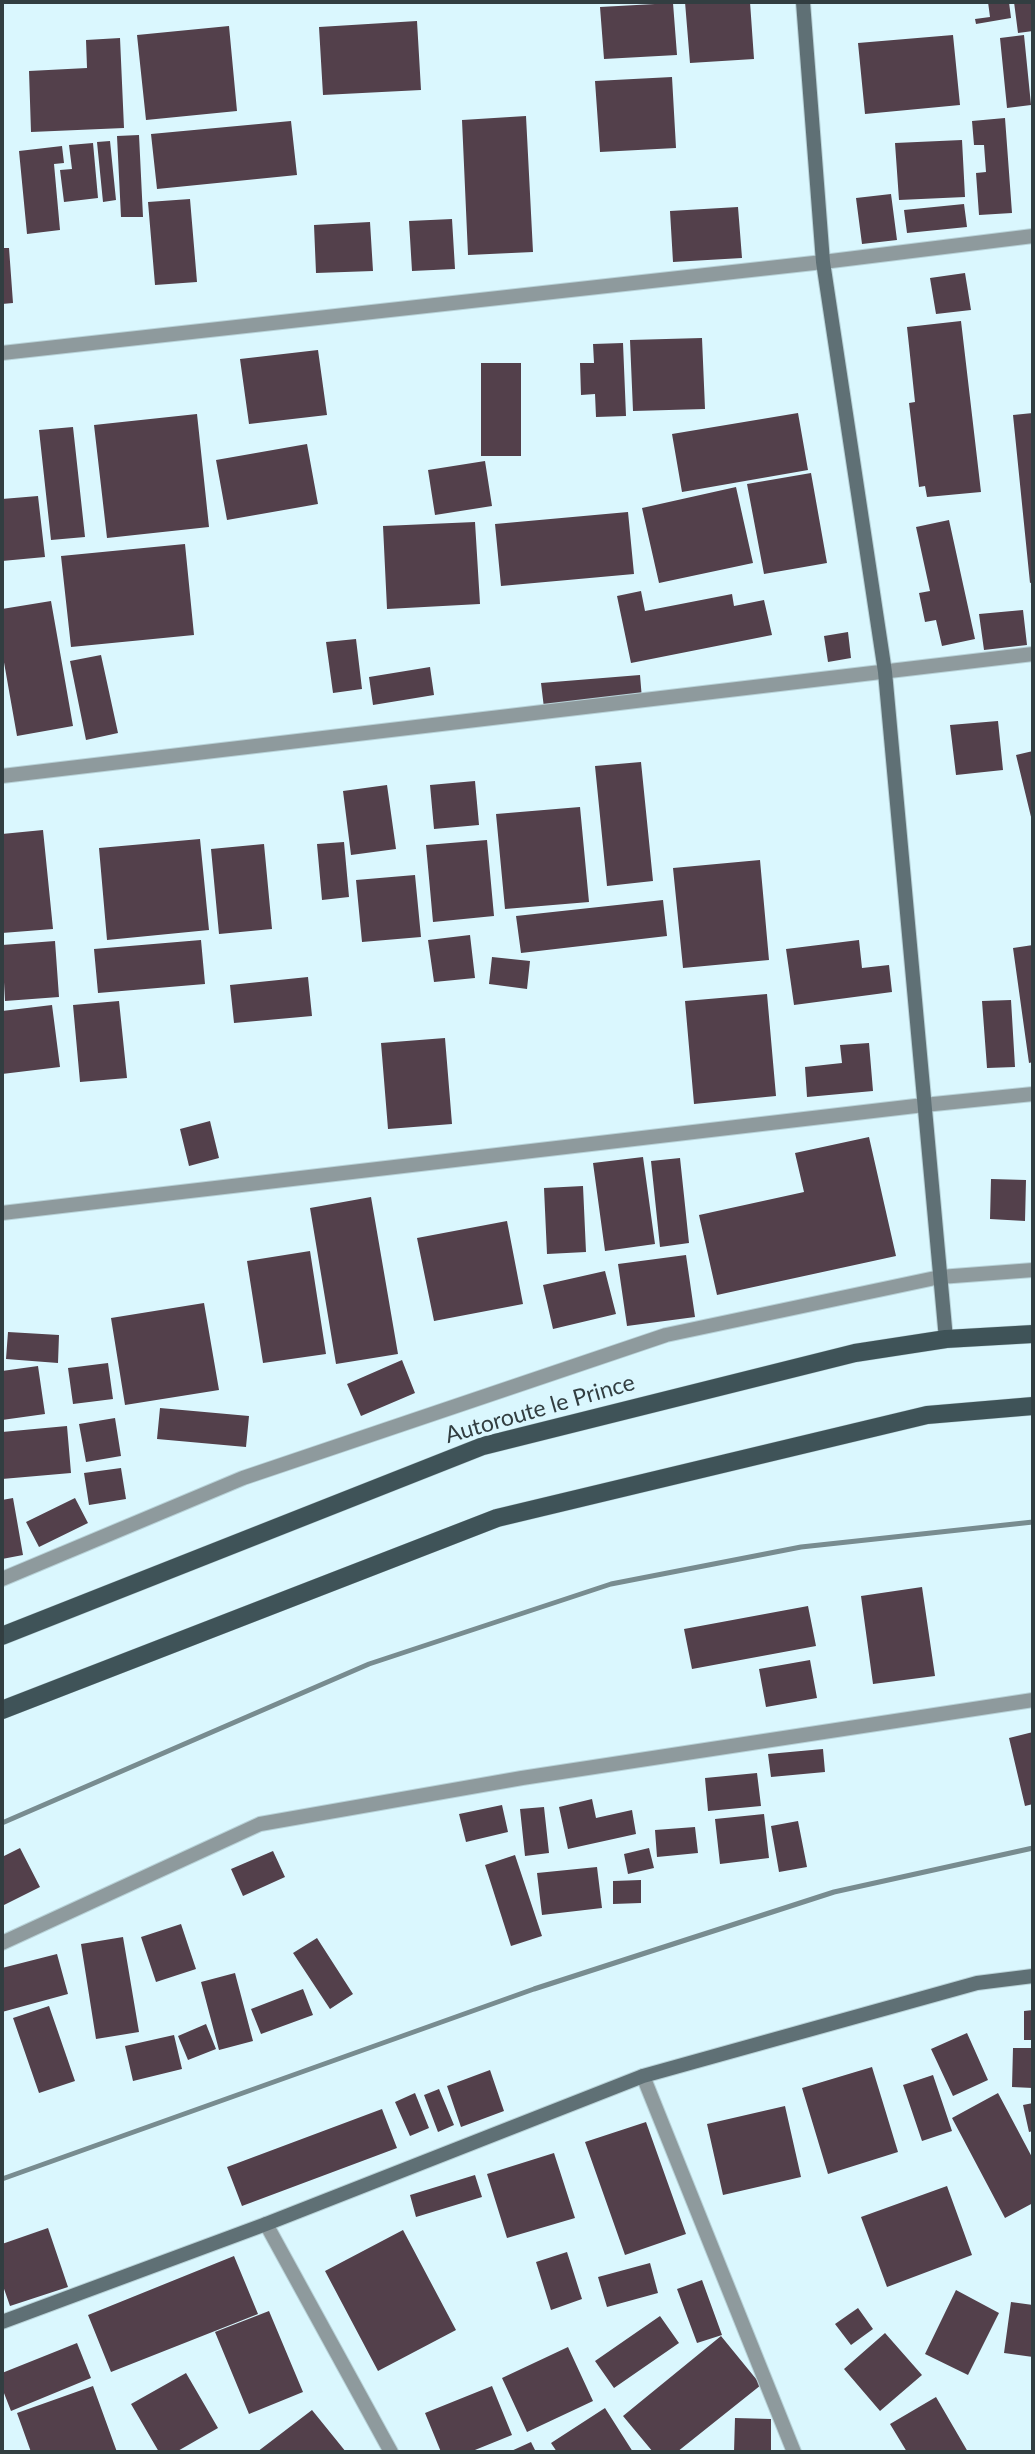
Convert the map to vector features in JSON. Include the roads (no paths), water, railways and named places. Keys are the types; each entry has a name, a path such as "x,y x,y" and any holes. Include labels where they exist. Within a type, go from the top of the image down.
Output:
{"main road":[{"name":"Autoroute le Prince","path":"2,1636 483,1446 855,1353 946,1339 1033,1334"},
{"path":"2,1710 497,1518 927,1415 1033,1406"}],"street":[{"path":"803,2 823,262 885,672 946,1339"},
{"path":"2,353 823,262 1033,236"},
{"path":"2,776 1033,654"},
{"path":"2,1213 1033,1094"},
{"path":"2,1579 243,1478 666,1335 940,1277 1033,1270"},
{"path":"2,1943 260,1824 522,1778 1033,1700"},
{"path":"2,2322 266,2224 643,2076 978,1983 1033,1976"},
{"path":"643,2076 794,2452"},
{"path":"266,2224 391,2452"}],"railway":[{"path":"2,1823 369,1664 611,1584 801,1547 1033,1522"},
{"path":"2,2179 534,1989 834,1892 1033,1848"}]}
